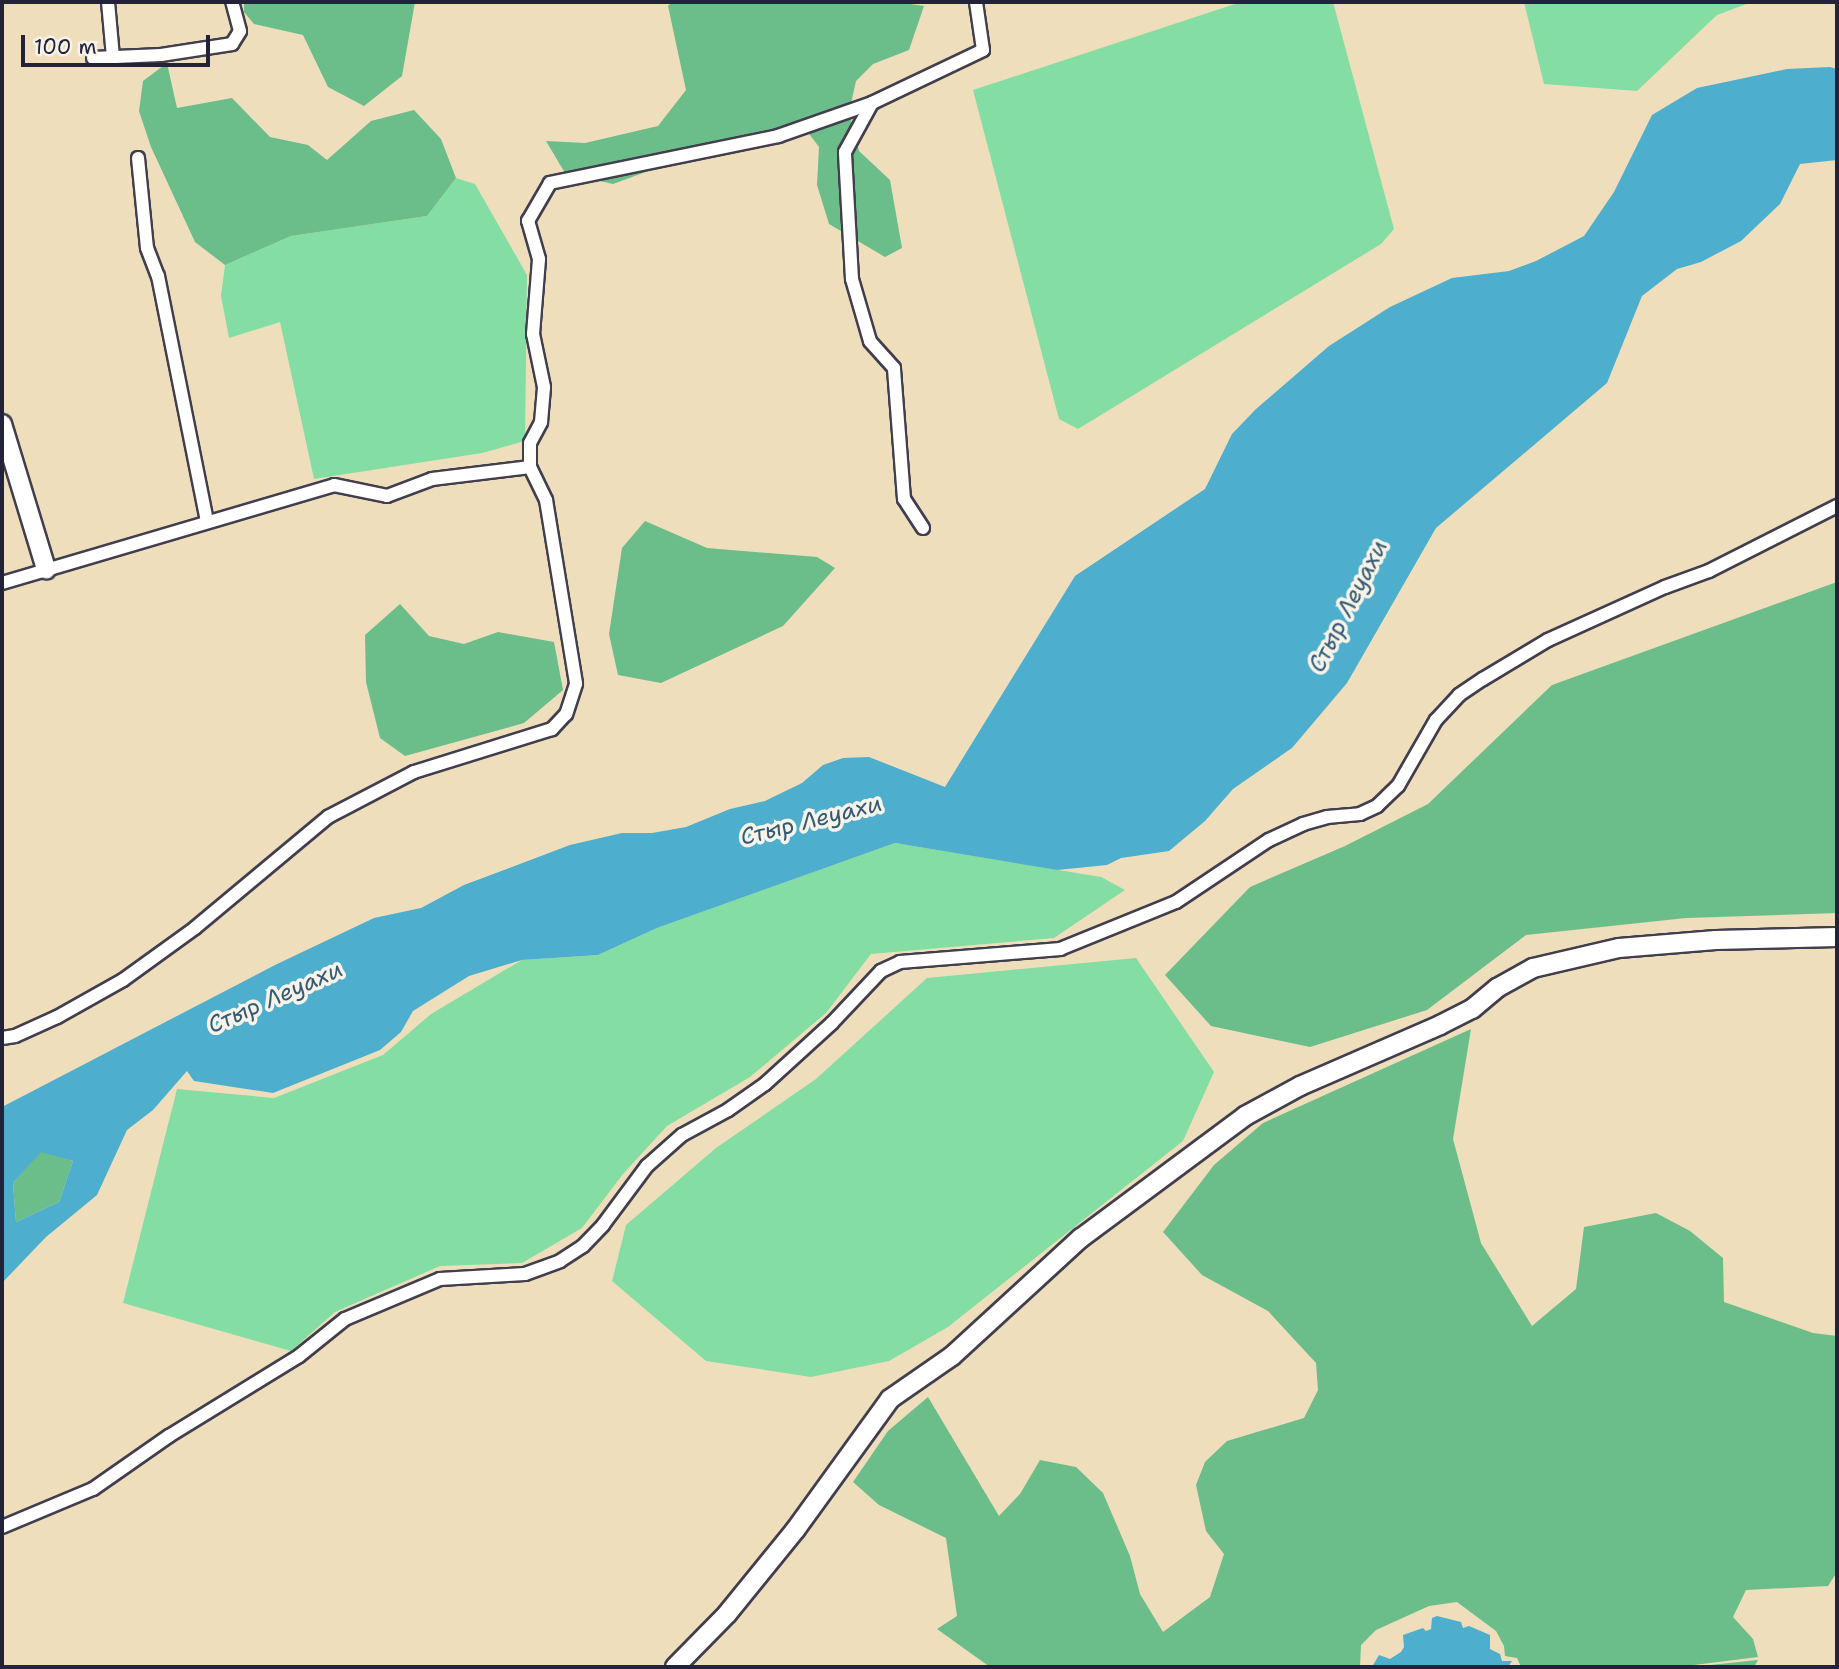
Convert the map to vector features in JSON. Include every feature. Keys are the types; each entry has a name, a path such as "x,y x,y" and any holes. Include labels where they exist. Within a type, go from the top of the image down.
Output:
{"main road":[{"path":"2,424 46,569"},
{"path":"675,1667 727,1614 796,1529 890,1399 952,1356 1081,1238 1245,1116 1300,1086 1472,1009 1497,989 1533,968 1619,948 1716,940 1837,937"}],"street":[{"path":"108,2 113,57"},
{"path":"93,58 161,55 232,44 240,31 232,2"},
{"path":"2,1038 15,1036 57,1017 124,980 195,929 328,817 414,772 552,729 566,714 576,684 545,500 530,467 530,443 541,422 544,387 533,334 539,259 528,221 550,183 778,136 872,103 983,50 976,2"},
{"path":"872,103 845,152 852,279 870,341 894,368 904,499 923,528"},
{"path":"138,158 147,248 158,276 207,521"},
{"path":"2,583 334,485 387,496 432,479 530,467"},
{"path":"2,1527 93,1489 169,1436 299,1356 345,1319 440,1279 525,1274 560,1261 583,1246 603,1225 647,1166 682,1135 728,1110 765,1084 832,1023 881,971 900,962 1060,948 1177,902 1269,841 1303,824 1327,817 1360,814 1377,806 1398,786 1436,720 1459,695 1483,679 1548,640 1665,587 1709,571 1837,506"}],"green space":[{"path":"244,2 415,2 402,76 364,106 328,87 303,35 254,24 244,12"},
{"path":"671,2 897,2 924,6 909,50 873,64 856,81 849,112 859,151 890,180 902,248 885,257 829,224 817,185 819,147 801,123 752,133 613,184 565,173 546,141 585,143 658,126 686,90 668,6"},
{"path":"1241,2 1333,2 1394,229 1381,244 1078,429 1059,419 973,90"},
{"path":"1524,2 1752,2 1717,15 1637,91 1544,84"},
{"path":"167,63 177,108 232,98 270,137 308,145 327,160 371,121 414,110 441,139 456,178 427,216 291,236 225,265 195,242 151,147 139,111 143,81"},
{"path":"456,178 475,184 527,275 525,441 482,453 314,479 280,322 229,338 221,296 225,265 291,236 427,216"},
{"path":"645,521 707,548 817,557 835,568 783,626 661,683 618,675 609,634 622,548"},
{"path":"1837,582 1837,913 1686,918 1526,935 1427,1010 1310,1047 1211,1026 1165,975 1250,887 1345,846 1428,804 1552,685"},
{"path":"400,604 429,636 464,644 498,632 554,642 563,690 524,723 405,756 380,738 366,682 365,635"},
{"path":"895,843 1101,877 1125,890 1054,938 871,954 826,1013 750,1077 667,1126 623,1174 582,1228 522,1263 440,1266 335,1312 291,1351 123,1303 177,1089 274,1098 383,1055 431,1014 522,960 598,955 657,928"},
{"path":"1136,958 1214,1072 1183,1141 948,1327 889,1361 811,1377 706,1361 612,1281 626,1225 716,1148 816,1079 927,978"},
{"path":"1471,1029 1453,1139 1481,1243 1532,1326 1576,1289 1584,1227 1656,1213 1690,1231 1723,1258 1724,1302 1813,1333 1837,1336 1837,1572 1828,1586 1746,1590 1733,1617 1753,1639 1758,1657 1678,1667 1521,1667 1517,1658 1505,1656 1504,1646 1496,1631 1457,1602 1429,1606 1376,1630 1361,1645 1360,1667 990,1667 937,1629 957,1616 946,1538 879,1505 853,1482 888,1431 928,1397 999,1516 1020,1494 1040,1460 1076,1467 1103,1493 1130,1556 1140,1594 1163,1632 1210,1597 1224,1554 1206,1531 1196,1485 1205,1462 1227,1441 1304,1418 1318,1390 1316,1363 1268,1311 1202,1275 1163,1232 1214,1165 1263,1123"},
{"path":"41,1151 73,1161 59,1202 16,1222 13,1183"},
{"path":"1758,1660 1754,1667 1691,1667"}],"water":[{"name":"Стыр Леуахи","path":"1787,69 1837,69 1837,160 1800,164 1780,204 1741,241 1701,262 1677,269 1642,296 1607,383 1436,528 1347,683 1292,748 1233,789 1205,821 1169,851 1121,858 1107,865 1057,870 895,843 657,928 598,955 522,960 469,976 413,1011 401,1032 380,1050 273,1093 194,1081 187,1071 153,1110 127,1130 97,1195 46,1237 2,1283 2,1107 275,965 374,918 421,908 464,885 570,845 622,833 652,833 686,827 730,809 765,801 802,783 823,765 843,758 869,757 945,787 1075,576 1205,489 1232,434 1256,409 1329,346 1390,307 1452,278 1509,271 1536,261 1584,236 1614,192 1652,115 1697,88","holes":["41,1152 73,1161 59,1202 16,1222 13,1183"]},
{"path":"1437,1616 1461,1622 1463,1628 1469,1626 1490,1635 1490,1649 1500,1654 1502,1661 1512,1661 1508,1667 1372,1667 1379,1655 1390,1659 1401,1652 1404,1647 1403,1635 1423,1628 1426,1631 1431,1629 1432,1618"}]}
